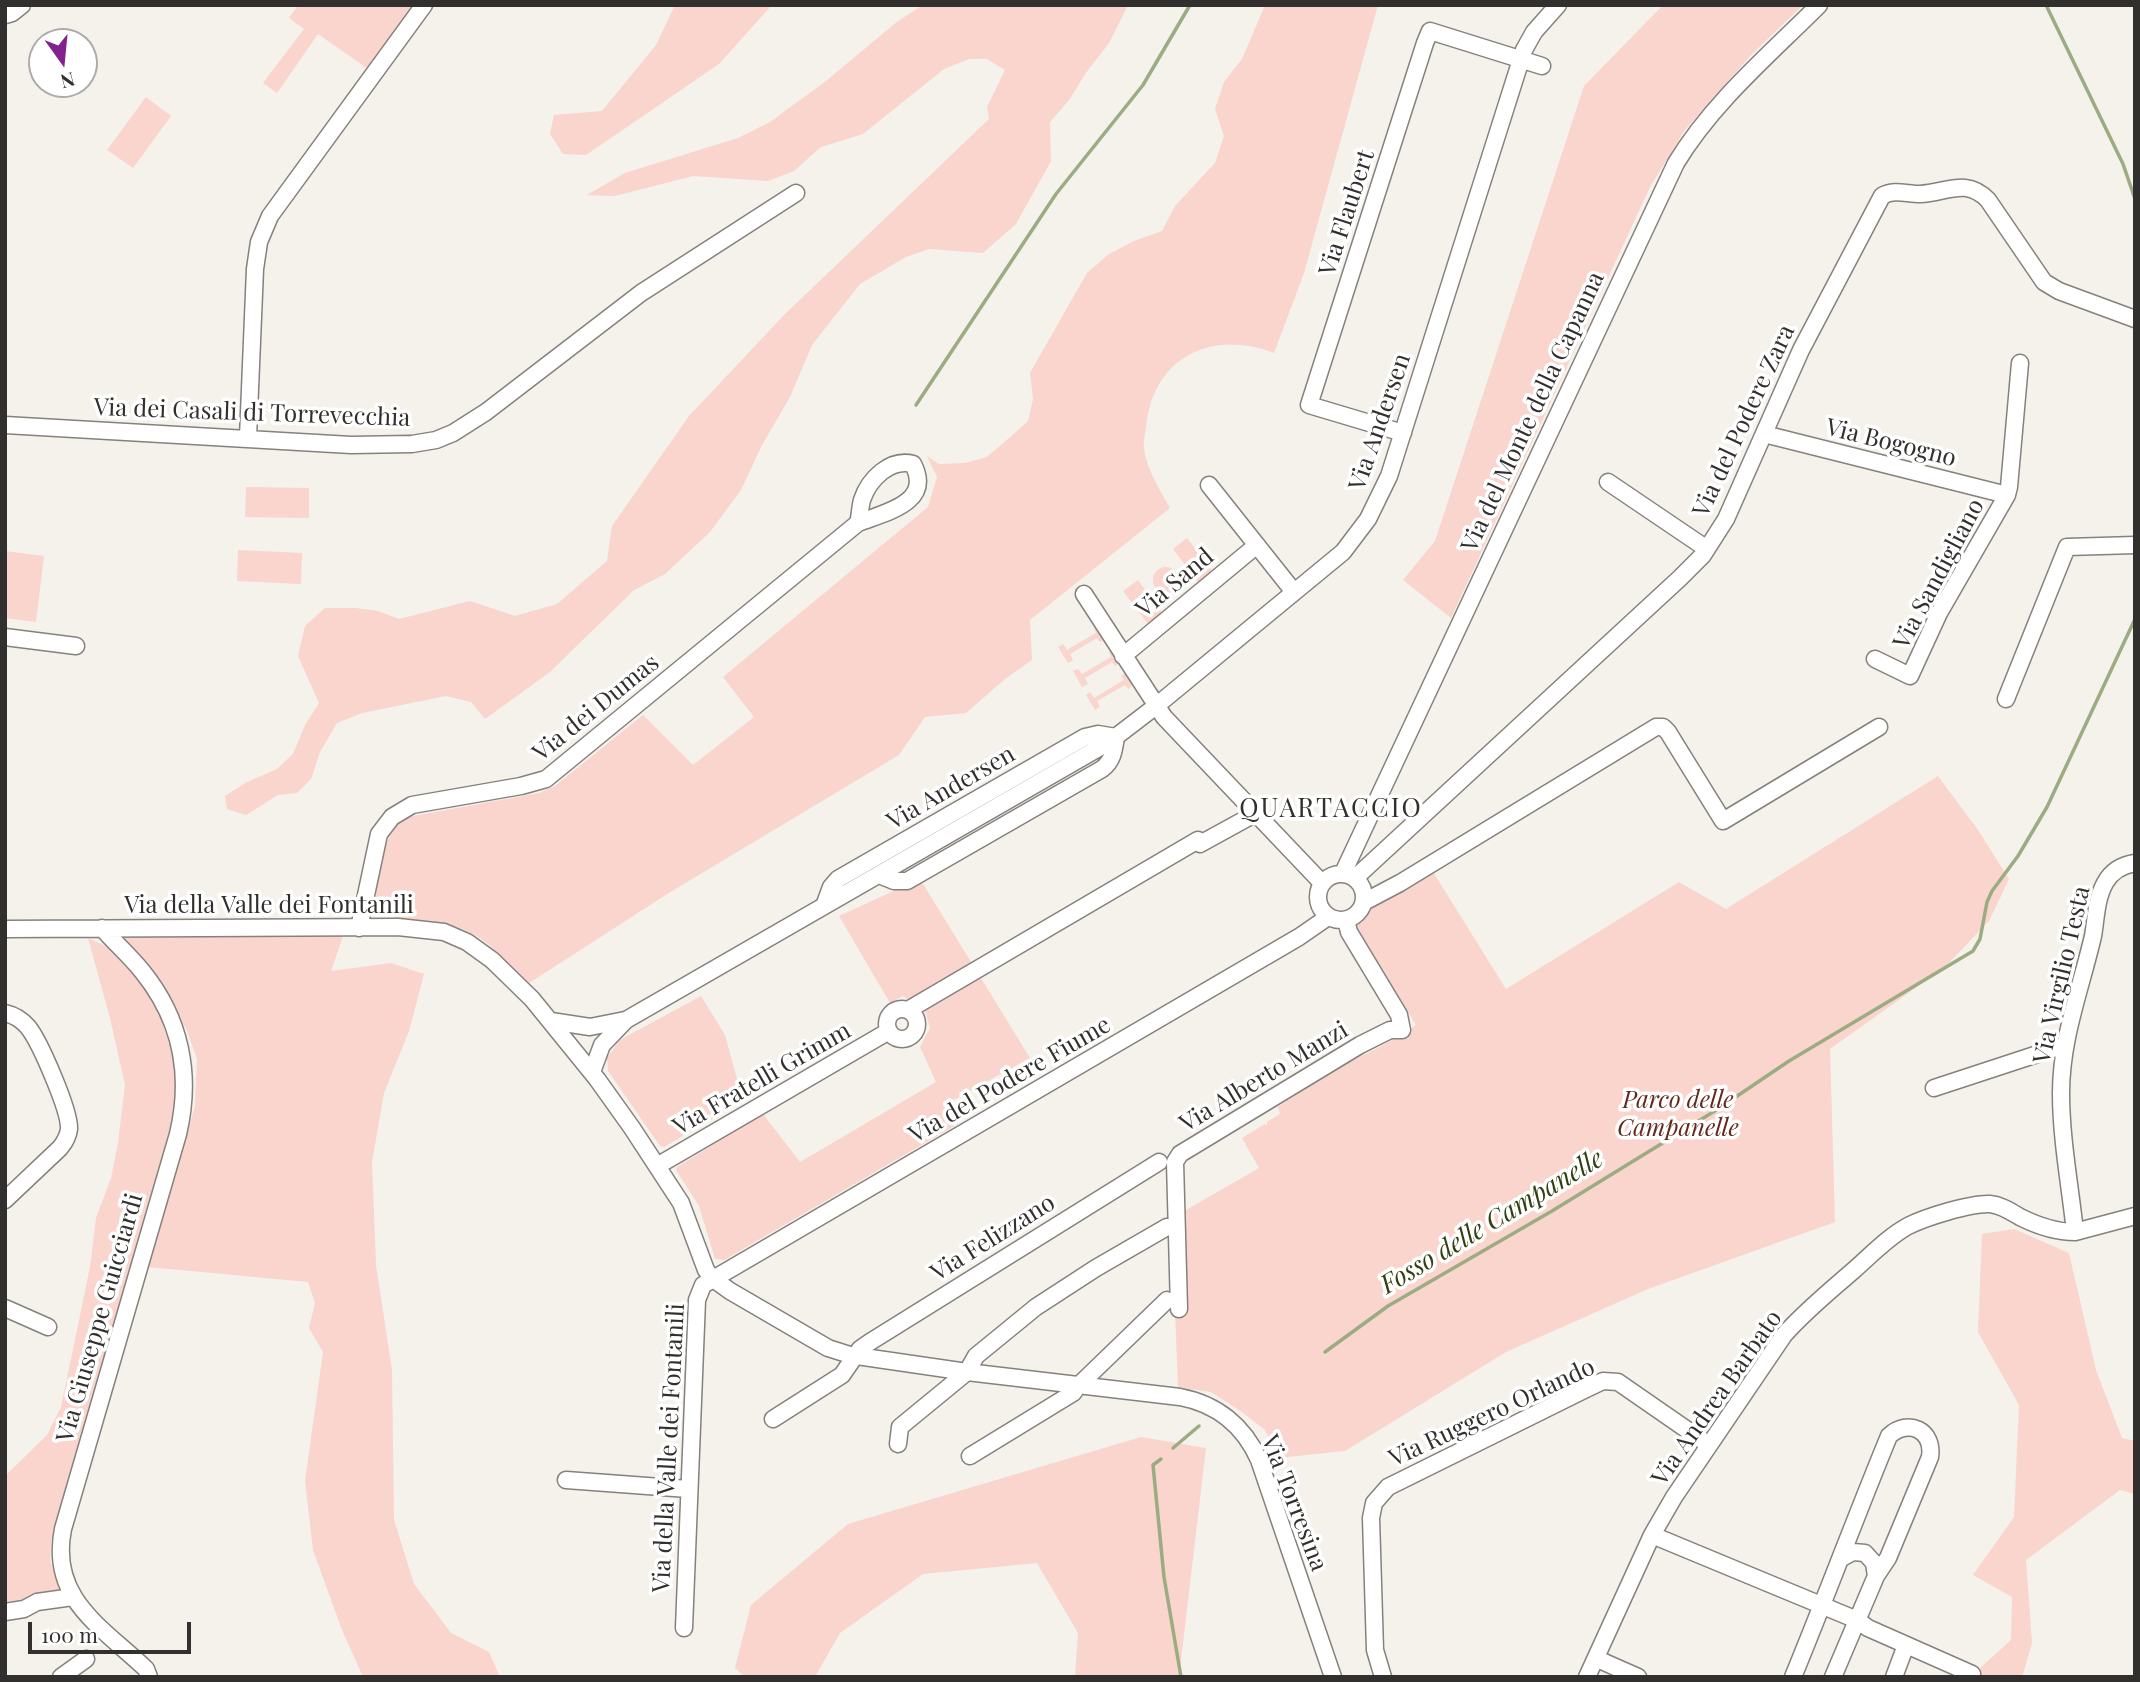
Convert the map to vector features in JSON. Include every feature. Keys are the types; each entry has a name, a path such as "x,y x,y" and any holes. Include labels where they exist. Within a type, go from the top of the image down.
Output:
{"street":[{"path":"5,15 22,5"},
{"path":"248,437 255,269 270,216 424,5"},
{"name":"Via Andersen","path":"592,1072 602,1045 626,1020 879,876 899,882 911,879 1090,776 1111,761 1116,737 1343,552 1365,524 1384,487 1521,61 1531,36 1558,5"},
{"name":"Via del Monte della Capanna","path":"1349,876 1676,163 1729,95 1819,5"},
{"name":"Via Flaubert","path":"1403,433 1309,405 1430,32 1521,61"},
{"path":"1521,61 1542,66"},
{"name":"Via del Podere Zara","path":"1349,876 1681,578 1707,549 1726,519 1833,284 1879,200 1886,193 1919,194 1954,186 1976,191 1988,200 2044,282 2059,291 2135,319"},
{"name":"Via dei Casali di Torrevecchia","path":"5,425 392,446 446,436 486,412 641,293 796,193"},
{"path":"2007,495 2020,363"},
{"name":"Via Bogogno","path":"1764,434 2007,495"},
{"path":"1608,482 1707,549"},
{"path":"1209,485 1294,592"},
{"name":"Via Sandigliano","path":"1875,659 1910,676 1939,613 2007,495"},
{"name":"Via dei Dumas","path":"359,928 379,834 392,817 412,805 522,786 546,779 858,523"},
{"name":"Via Sand","path":"1124,656 1256,545"},
{"path":"2006,699 2067,547 2135,545"},
{"path":"1084,594 1156,706 1196,752 1322,883"},
{"path":"5,637 76,646"},
{"path":"1364,902 1400,883 1654,727 1662,727 1668,732 1723,821 1879,727"},
{"name":"Via Andersen","path":"824,906 831,887 838,879 1086,737 1098,734 1116,737"},
{"path":"908,1010 1198,840 1200,844 1251,816"},
{"name":"Via Virgilio Testa","path":"2075,1231 2062,1134 2061,1093 2065,1045 2100,897 2109,877 2124,866 2135,863"},
{"path":"1332,875 1349,876 1364,891 1364,902 1357,914 1346,920 1328,917 1318,901 1318,891 1322,883 1332,875"},
{"name":"Via del Podere Fiume","path":"712,1278 1299,937 1328,917"},
{"name":"Via Alberto Manzi","path":"1078,1386 1172,1305 1175,1162 1180,1154 1360,1045 1390,1030 1402,1030 1399,1015 1349,932 1346,920"},
{"name":"Via Giuseppe Guicciardi","path":"102,928 117,946 127,953 155,988 175,1027 183,1056 185,1096 178,1134 63,1529 61,1563 73,1597 93,1623 146,1669 149,1677"},
{"name":"Via della Valle dei Fontanili","path":"5,929 417,928 453,935 492,960 551,1021 592,1072 684,1210 703,1262 712,1278 700,1289 697,1300 684,1628"},
{"path":"127,953 131,929"},
{"name":"Via Fratelli Grimm","path":"899,1009 908,1010 917,1022 915,1032 902,1039 889,1031 887,1022 891,1014 899,1009"},
{"path":"5,1013 23,1022 35,1037 64,1106 69,1129 67,1139 60,1148 5,1200"},
{"name":"Via Andersen","path":"551,1021 590,1027 626,1020"},
{"name":"Via Fratelli Grimm","path":"657,1166 889,1031"},
{"path":"1934,1088 2065,1045"},
{"name":"Via Felizzano","path":"773,1419 842,1375 860,1349 870,1342 1159,1162"},
{"name":"Via Andrea Barbato","path":"1587,1677 1652,1535 1709,1444 1792,1325 1909,1226 1977,1205 1990,1204 2044,1227 2075,1231"},
{"path":"2075,1231 2135,1216"},
{"path":"898,1444 901,1426 967,1373 976,1356 1036,1307 1167,1227"},
{"name":"Via Torresina","path":"712,1278 828,1348 855,1357 1193,1400 1220,1412 1239,1427 1259,1460 1333,1677"},
{"path":"5,1308 48,1326"},
{"name":"Via Ruggero Orlando","path":"1383,1677 1374,1644 1371,1518 1374,1503 1388,1488 1608,1380 1625,1385 1709,1444"},
{"path":"970,1456 1073,1393 1078,1386"},
{"path":"1793,1677 1846,1538 1889,1436 1903,1427 1917,1428 1928,1437 1930,1457 1888,1558 1876,1576 1833,1677"},
{"path":"566,1480 688,1489"},
{"path":"1652,1535 1857,1620 1868,1628 1972,1674"},
{"path":"1840,1559 1853,1552 1865,1553 1874,1563 1876,1576"},
{"path":"5,1612 24,1609 37,1602 73,1597"},
{"path":"1894,1677 1906,1645"},
{"path":"61,1677 86,1659"},
{"path":"1604,1662 1638,1677"}],"green space":[{"path":"298,5 418,5 371,71 318,34 277,93 263,83 304,29 289,18"},
{"path":"675,5 772,5 719,64 586,155 563,154 550,134 554,115 602,111 656,45"},
{"path":"923,5 1128,5 1109,43 1070,99 1050,122 1051,161 1016,224 983,253 929,249 906,257 860,284 812,345 790,397 762,445 741,490 710,532 665,574 634,590 550,672 485,719 471,702 446,696 362,713 337,723 320,752 311,779 297,793 278,795 246,815 227,809 225,796 247,782 277,769 293,754 305,725 319,703 298,656 305,626 325,608 378,611 399,619 470,601 515,616 557,604 607,561 612,526 689,416 784,315 989,119 987,107 1005,70 987,59 969,59 944,69 863,134 821,147 794,171 768,181 693,176 615,196 587,195 625,173 738,138 770,122 826,81 898,21"},
{"path":"1265,5 1378,5 1304,273 1274,353 1251,346 1208,347 1189,355 1173,367 1160,383 1151,403 1144,446 1151,472 1170,508 1030,620 1032,660 966,713 925,717 899,755 672,891 529,983 492,948 467,931 448,925 393,917 382,910 376,904 376,896 383,854 395,827 408,817 539,793 555,786 643,715 693,765 754,717 723,677 928,507 937,477 927,456 939,464 965,463 987,457 1028,421 1033,399 1030,373 1087,273 1109,254 1162,231 1175,206 1215,163 1224,136 1215,109 1224,82 1242,59"},
{"path":"1663,5 1803,5 1751,55 1684,131 1650,187 1451,618 1403,580 1435,541 1584,86"},
{"path":"146,97 171,116 133,168 107,150"},
{"path":"246,487 309,488 309,518 245,517"},
{"path":"1187,538 1212,571 1198,582 1173,549"},
{"path":"238,550 302,553 301,584 237,581"},
{"path":"5,551 44,556 36,622 5,618"},
{"path":"1166,567 1175,571 1179,580 1175,589 1166,593 1157,589 1153,580 1157,571"},
{"path":"1138,580 1162,613 1148,624 1123,591"},
{"path":"1098,626 1105,639 1100,642 1097,638 1070,654 1073,660 1068,663 1058,647 1063,644 1067,650 1096,633 1094,628"},
{"path":"1113,650 1120,663 1115,666 1112,662 1085,678 1088,684 1082,687 1073,671 1078,669 1082,674 1111,657 1109,652"},
{"path":"1125,673 1132,686 1128,689 1125,685 1097,701 1100,707 1095,710 1086,695 1090,692 1094,698 1124,680 1121,676"},
{"name":"Parco delle Campanelle","path":"1938,776 1978,830 2009,879 1989,921 1945,967 1830,1049 1835,1222 1648,1289 1506,1352 1345,1451 1278,1458 1265,1430 1242,1412 1211,1392 1178,1387 1175,1311 1181,1213 1259,1168 1242,1138 1265,1124 1267,1126 1267,1122 1280,1114 1278,1107 1331,1073 1416,1025 1355,924 1367,909 1433,872 1506,989 1679,882 1726,909"},
{"path":"920,879 1030,1058 948,1103 956,1118 954,1126 724,1260 715,1259 699,1206 676,1170 677,1167 763,1114 800,1162 936,1082 920,1047 930,1028 925,1011 903,996 890,1003 839,916"},
{"path":"117,934 343,936 331,971 391,963 424,974 409,1031 384,1093 372,1162 376,1265 392,1370 394,1520 414,1584 451,1633 489,1652 500,1677 363,1677 342,1630 313,1550 305,1481 323,1352 309,1328 315,1303 308,1282 148,1267 195,1106 197,1059 186,1028"},
{"path":"88,938 112,949 140,981 160,1015 176,1067 176,1107 51,1541 50,1560 62,1594 5,1602 5,1476 47,1435 61,1407 90,1267 96,1218 111,1178 118,1143 125,1085"},
{"path":"701,996 725,1035 743,1101 664,1147 660,1146 608,1071 607,1058 620,1040"},
{"path":"2014,1229 2069,1253 2096,1370 2122,1438 2135,1441 2135,1494 2120,1490 2026,1560 2032,1643 2022,1677 1978,1677 1979,1669 2011,1640 2012,1597 1973,1575 2014,1517 2019,1405 1978,1332 1982,1234"},
{"path":"1141,1437 1206,1448 1179,1677 1075,1677 1078,1633 1037,1563 923,1574 840,1633 815,1677 745,1677 735,1668 751,1605 848,1524"}],"waterway":[{"path":"916,405 1056,194 1143,85 1190,5"},
{"name":"Fosso delle Campanelle","path":"2046,5 2123,164 2135,199"},
{"name":"Fosso delle Campanelle","path":"1325,1352 1388,1306 1552,1211 1718,1109 1789,1061 1973,951 1980,939 1987,902 1992,891 2018,856 2047,807 2135,619"},
{"name":"Fosso delle Campanelle","path":"1173,1448 1199,1426"},
{"name":"Fosso delle Campanelle","path":"1161,1459 1153,1465 1164,1577 1181,1677"}],"district":[{"name":"QUARTACCIO","path":"1331,809"}]}
